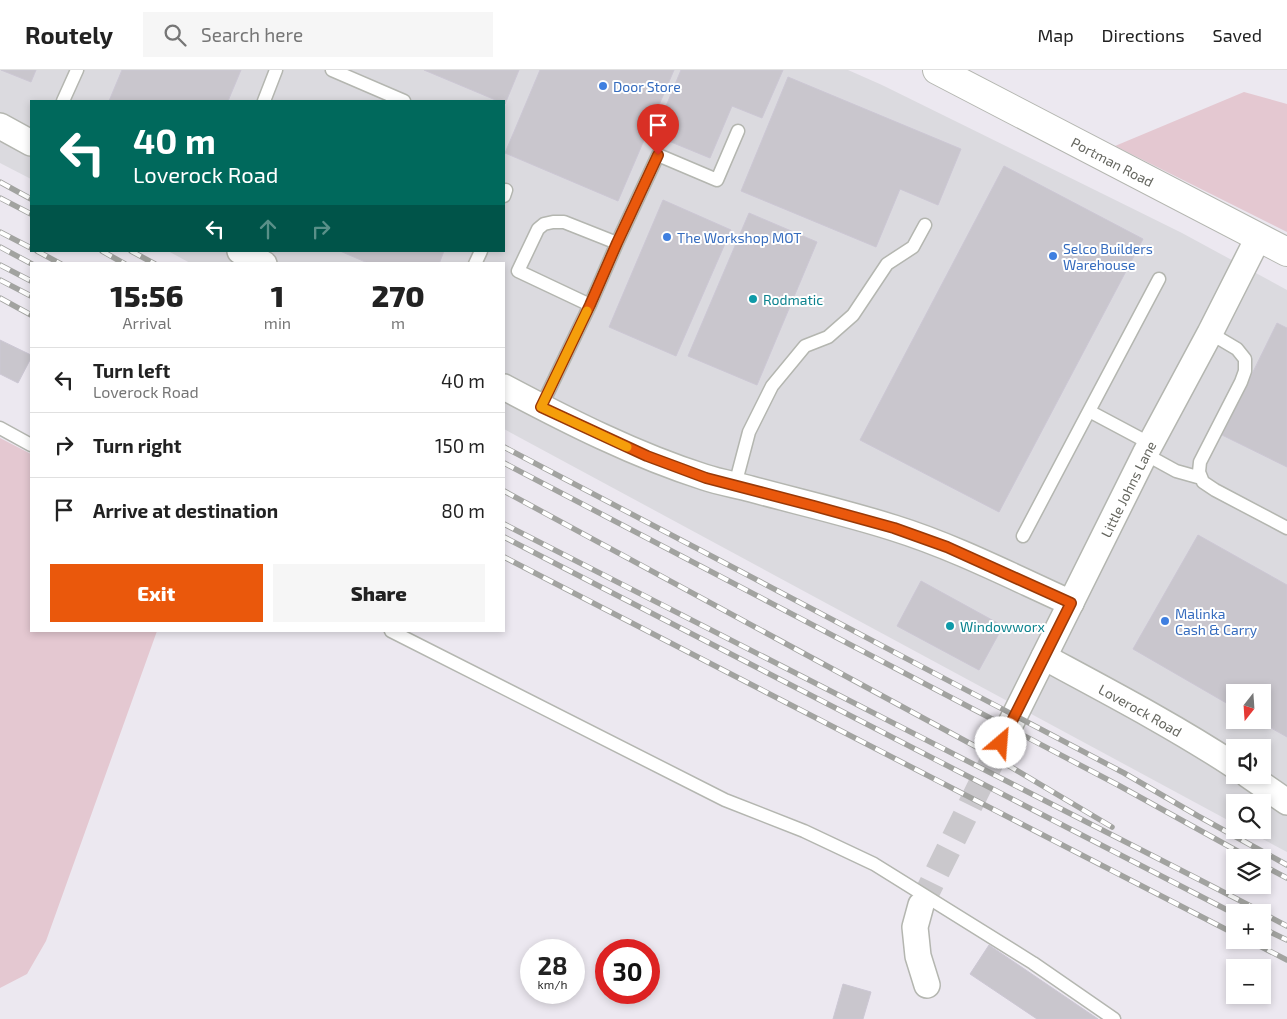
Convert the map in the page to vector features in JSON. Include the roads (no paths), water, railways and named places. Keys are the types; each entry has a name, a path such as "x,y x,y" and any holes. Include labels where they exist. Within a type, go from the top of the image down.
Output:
{"street":[{"name":"Portman Road","path":"937,70 1287,252"},
{"path":"0,126 30,142"},
{"name":"Little Johns Lane","path":"1001,743 1148,449 1260,238"},
{"path":"242,252 260,262"},
{"path":"505,388 541,407 647,456 706,478 894,528 947,547 1071,603"},
{"name":"Loverock Road","path":"1044,657 1149,714 1226,760"},
{"path":"1261,784 1287,802"},
{"path":"921,905 915,927 918,956 927,985"}],"lane":[{"path":"63,100 77,70"},
{"path":"264,100 276,70"},
{"path":"332,70 402,100"},
{"path":"541,407 658,155 717,180 738,131"},
{"path":"590,305 518,271 538,229 544,224 564,222 617,243"},
{"path":"735,485 749,432 772,386 806,346 828,338 853,314 887,264 913,247 925,225"},
{"path":"1023,536 1159,279"},
{"path":"1210,334 1237,349 1245,359 1245,371 1242,382 1200,462 1199,472 1201,478 1203,482 1214,490 1287,528"},
{"path":"1089,411 1148,449 1176,471 1201,478"},
{"path":"0,428 30,444"},
{"path":"394,632 725,800 804,830 874,864 1034,963 1114,1019"}],"tunnel":[{"path":"921,905 1001,743"}],"railway":[{"path":"0,182 30,198"},
{"path":"0,198 30,213"},
{"path":"0,232 30,247"},
{"path":"0,247 30,263"},
{"path":"39,252 57,262"},
{"path":"104,252 121,262"},
{"path":"133,252 151,262"},
{"path":"0,265 30,280"},
{"path":"0,280 30,295"},
{"path":"0,298 30,314"},
{"path":"505,448 1124,773 1287,865"},
{"path":"505,464 1118,785 1234,849"},
{"path":"505,492 984,751 1112,827"},
{"path":"505,525 1246,904"},
{"path":"505,538 1226,909"},
{"path":"505,558 1226,929"},
{"path":"1271,870 1287,878"},
{"path":"1271,918 1287,926"},
{"path":"1271,932 1287,940"},
{"path":"1266,949 1287,960"}],"place":[{"name":"Door Store","path":"603,86"},
{"name":"The Workshop MOT","path":"667,237"},
{"name":"Selco Builders Warehouse","path":"1053,256"},
{"name":"Rodmatic","path":"753,299"},
{"name":"Malinka Cash & Carry","path":"1165,621"},
{"name":"Windowworx","path":"950,626"}]}
